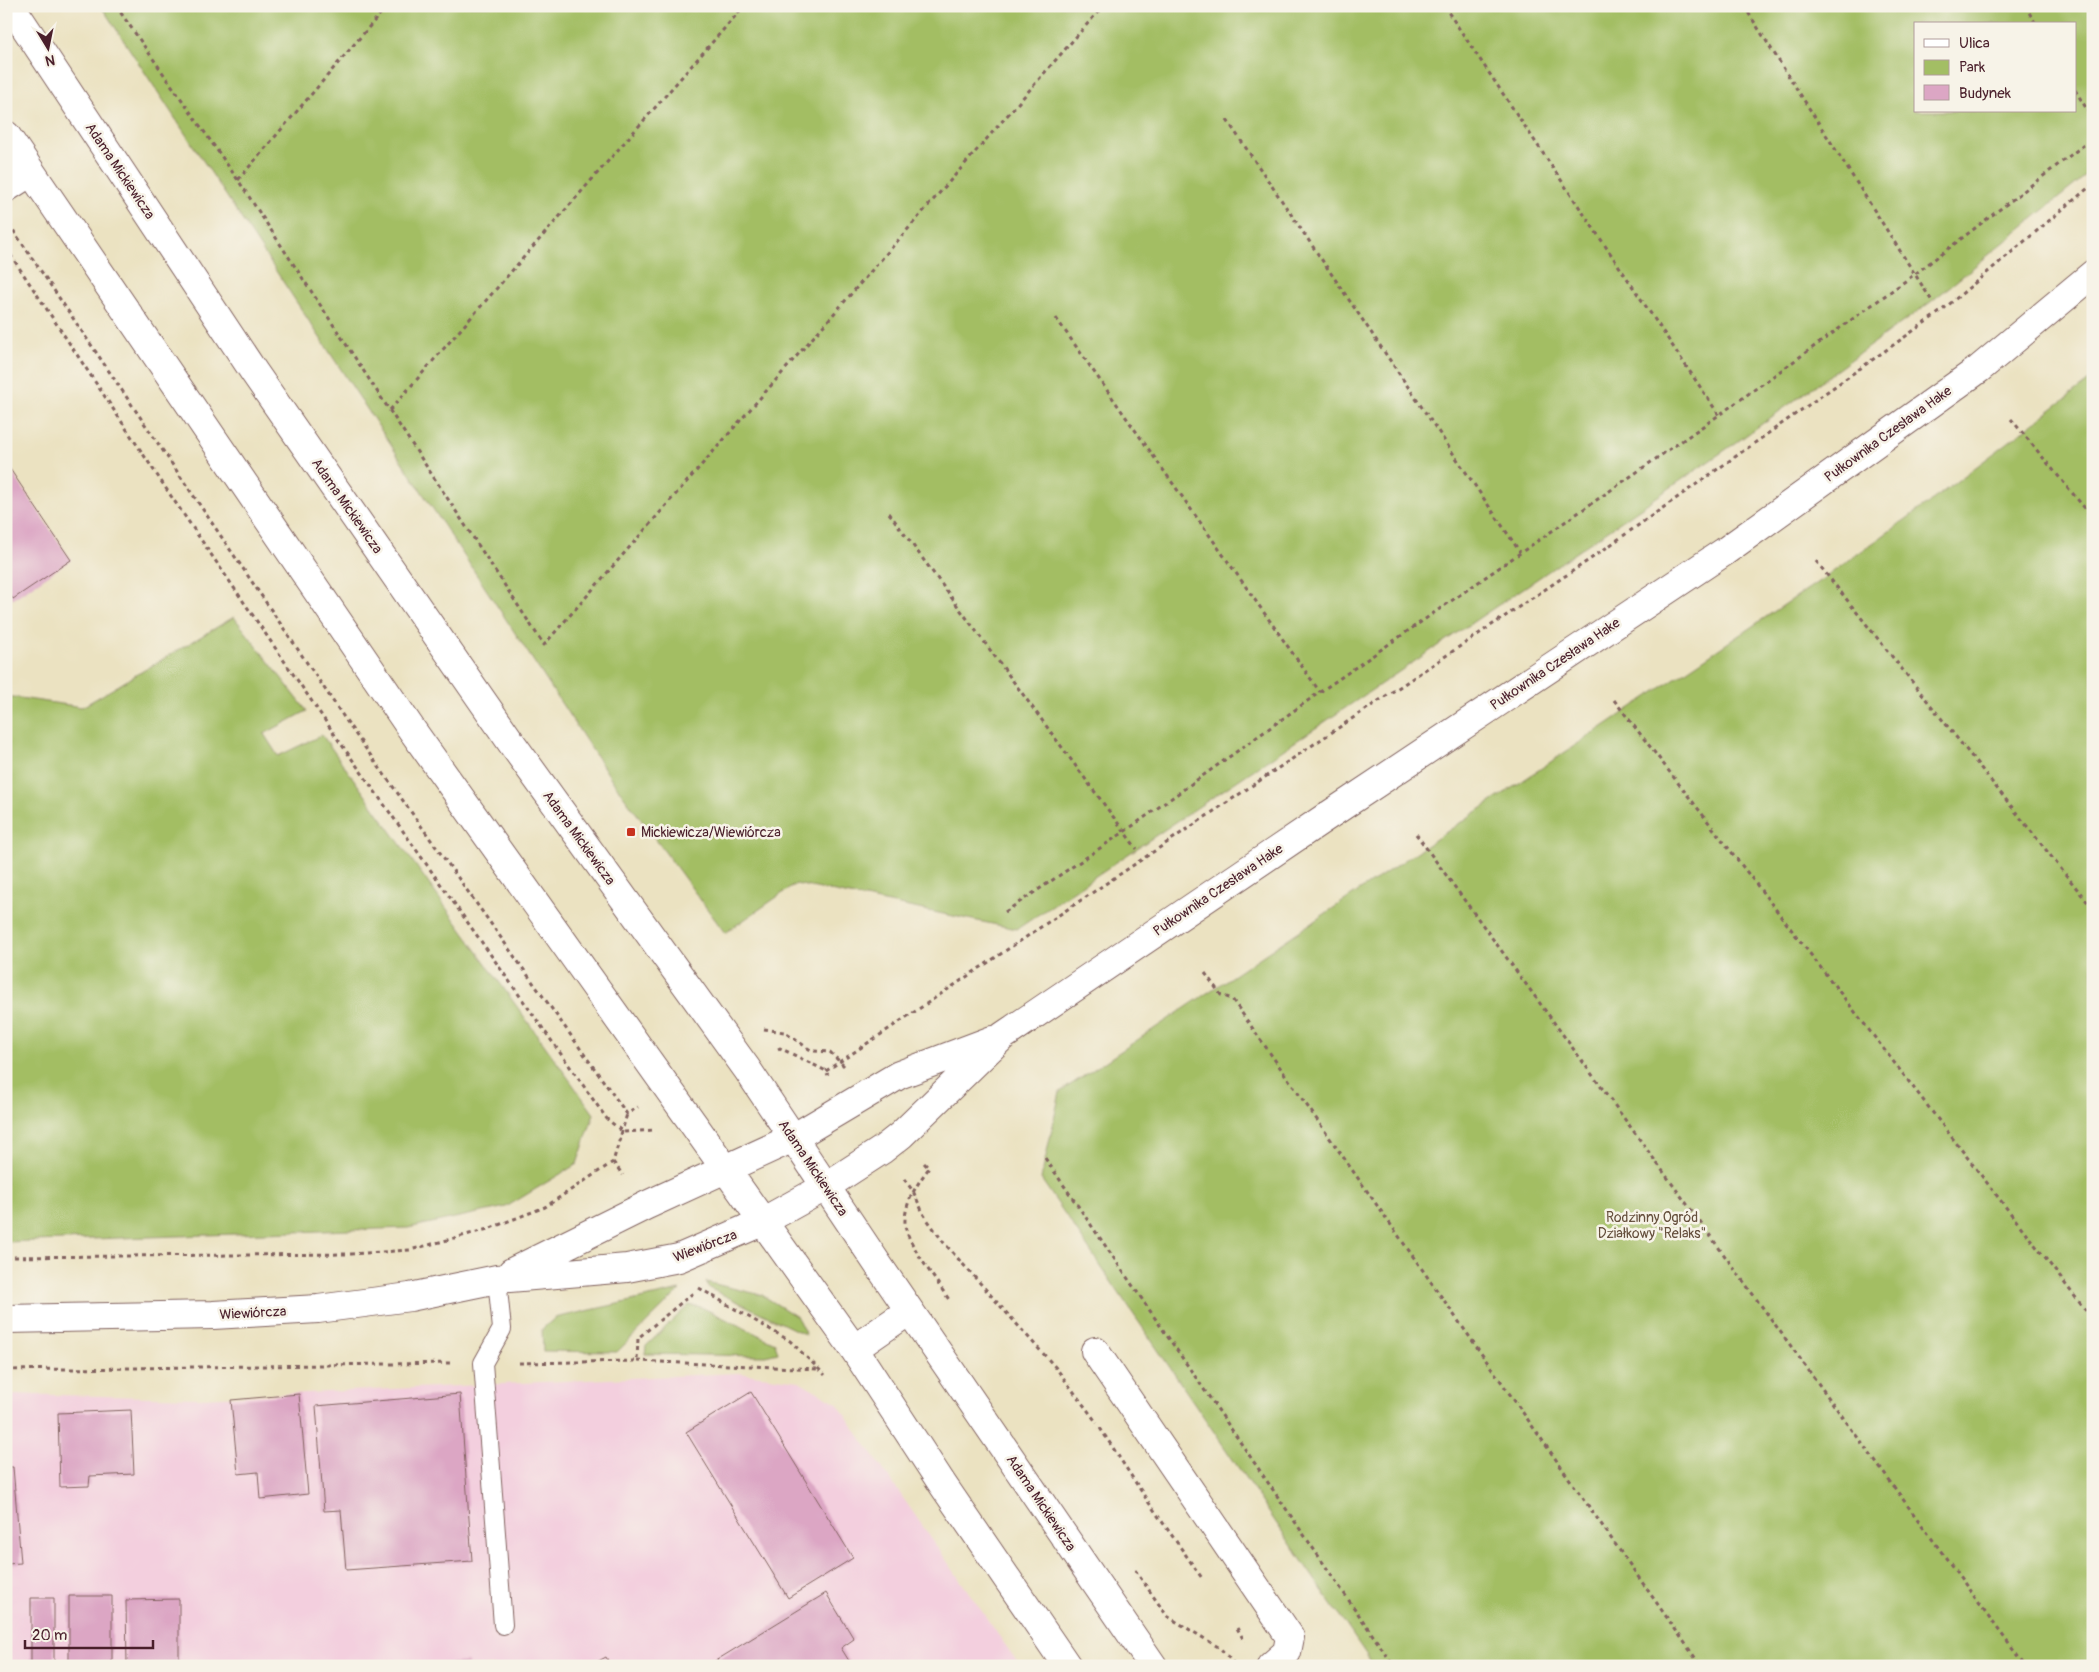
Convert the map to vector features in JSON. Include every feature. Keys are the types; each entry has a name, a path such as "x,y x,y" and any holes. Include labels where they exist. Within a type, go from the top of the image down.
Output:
{"street":[{"name":"Adama Mickiewicza","path":"11,6 254,372 513,745 747,1069 825,1187 1152,1666"},
{"path":"6,135 412,730 639,1051 685,1111 854,1349 943,1485 1068,1666"},
{"path":"6,188 31,172"},
{"name":"Pułkownika Czesława Hake","path":"825,1187 882,1150 901,1135 1003,1036 1322,819 1724,552 1979,369 2093,274"},
{"name":"Pułkownika Czesława Hake","path":"726,1170 793,1138 899,1075 1003,1036"},
{"name":"Wiewiórcza","path":"497,1279 647,1205 726,1170"},
{"name":"Wiewiórcza","path":"6,1319 213,1315 318,1309 410,1297 497,1279 627,1268 679,1258 762,1222 825,1187"},
{"path":"854,1349 910,1311"},
{"path":"1095,1351 1290,1637 1287,1652 1261,1658"}],"lane":[{"path":"497,1279 502,1329 483,1363 503,1625"}],"path":[{"path":"116,6 238,180 544,645 1103,6"},
{"path":"238,180 387,6"},
{"path":"390,410 744,6"},
{"path":"1444,6 1719,415"},
{"path":"1744,6 1932,301"},
{"path":"2025,6 2035,22"},
{"path":"2076,92 2093,119"},
{"path":"1228,120 1520,552"},
{"path":"1006,912 1124,832 1320,692 1719,415 1915,274 2093,138"},
{"path":"826,1071 1589,560 1940,312 2093,184"},
{"path":"6,248 171,496 337,738 607,1119 623,1132 657,1130 685,1111"},
{"path":"1056,318 1320,692"},
{"path":"2011,419 2093,518"},
{"path":"889,512 1137,849"},
{"path":"1816,561 2093,909"},
{"path":"1614,700 2093,1320"},
{"path":"1416,834 2025,1666"},
{"path":"1205,973 1220,995 1232,999 1701,1666"},
{"path":"747,1069 773,1050 780,1048 826,1071 849,1104"},
{"path":"6,1257 352,1254 410,1250 488,1230 545,1207 613,1162 627,1114"},
{"path":"882,1150 913,1191 924,1215 944,1244 1062,1376 1097,1423 1149,1503 1203,1579"},
{"path":"1045,1158 1394,1666"},
{"path":"613,1162 647,1205"},
{"path":"929,1168 913,1191 904,1225 914,1246 952,1303"},
{"path":"679,1258 699,1288 790,1341 832,1381"},
{"path":"637,1361 638,1338 699,1288"},
{"path":"6,1370 637,1361 819,1369"},
{"path":"1134,1569 1167,1616 1220,1648 1235,1666"},
{"path":"1235,1626 1261,1658"}],"shaded area":[{"path":"738,1373 799,1381 837,1403 1020,1666 6,1666 6,1394 199,1398"}],"green space":[{"path":"101,6 2093,6 2093,170 1932,301 1737,442 1537,579 1017,929 796,884 725,933 614,783"},
{"name":"Rodzinny Ogród Działkowy \"Relaks\"","path":"2093,378 2093,1666 1374,1666 1041,1179 1060,1092 1827,576 1927,504"},
{"path":"234,617 307,711 264,734 278,756 322,735 594,1114 577,1164 506,1207 408,1228 6,1242 6,696 82,707"},
{"path":"706,1282 762,1295 797,1317 806,1335 709,1288"},
{"path":"680,1290 617,1352 543,1351 542,1329 555,1318"},
{"path":"689,1305 701,1307 775,1343 778,1353 765,1356 645,1354 646,1346"}],"building":[{"path":"6,463 71,560 13,599 6,589"},
{"path":"751,1392 853,1558 788,1598 686,1432"},
{"path":"299,1394 308,1494 260,1499 258,1472 238,1474 231,1400"},
{"path":"460,1394 472,1561 346,1570 341,1510 324,1511 316,1406"},
{"path":"131,1410 134,1474 90,1476 89,1486 60,1487 58,1413"},
{"path":"6,1467 13,1467 21,1563 6,1564"},
{"path":"826,1593 854,1639 841,1648 851,1664 707,1666"},
{"path":"69,1596 112,1596 112,1666 69,1666"},
{"path":"31,1598 54,1598 54,1666 31,1666"},
{"path":"179,1599 179,1666 127,1666 126,1600"},
{"path":"606,1657 611,1666 589,1666"},
{"path":"468,1662 468,1666 440,1666 440,1664"}],"place":[{"name":"Mickiewicza/Wiewiórcza","path":"631,832"}]}
